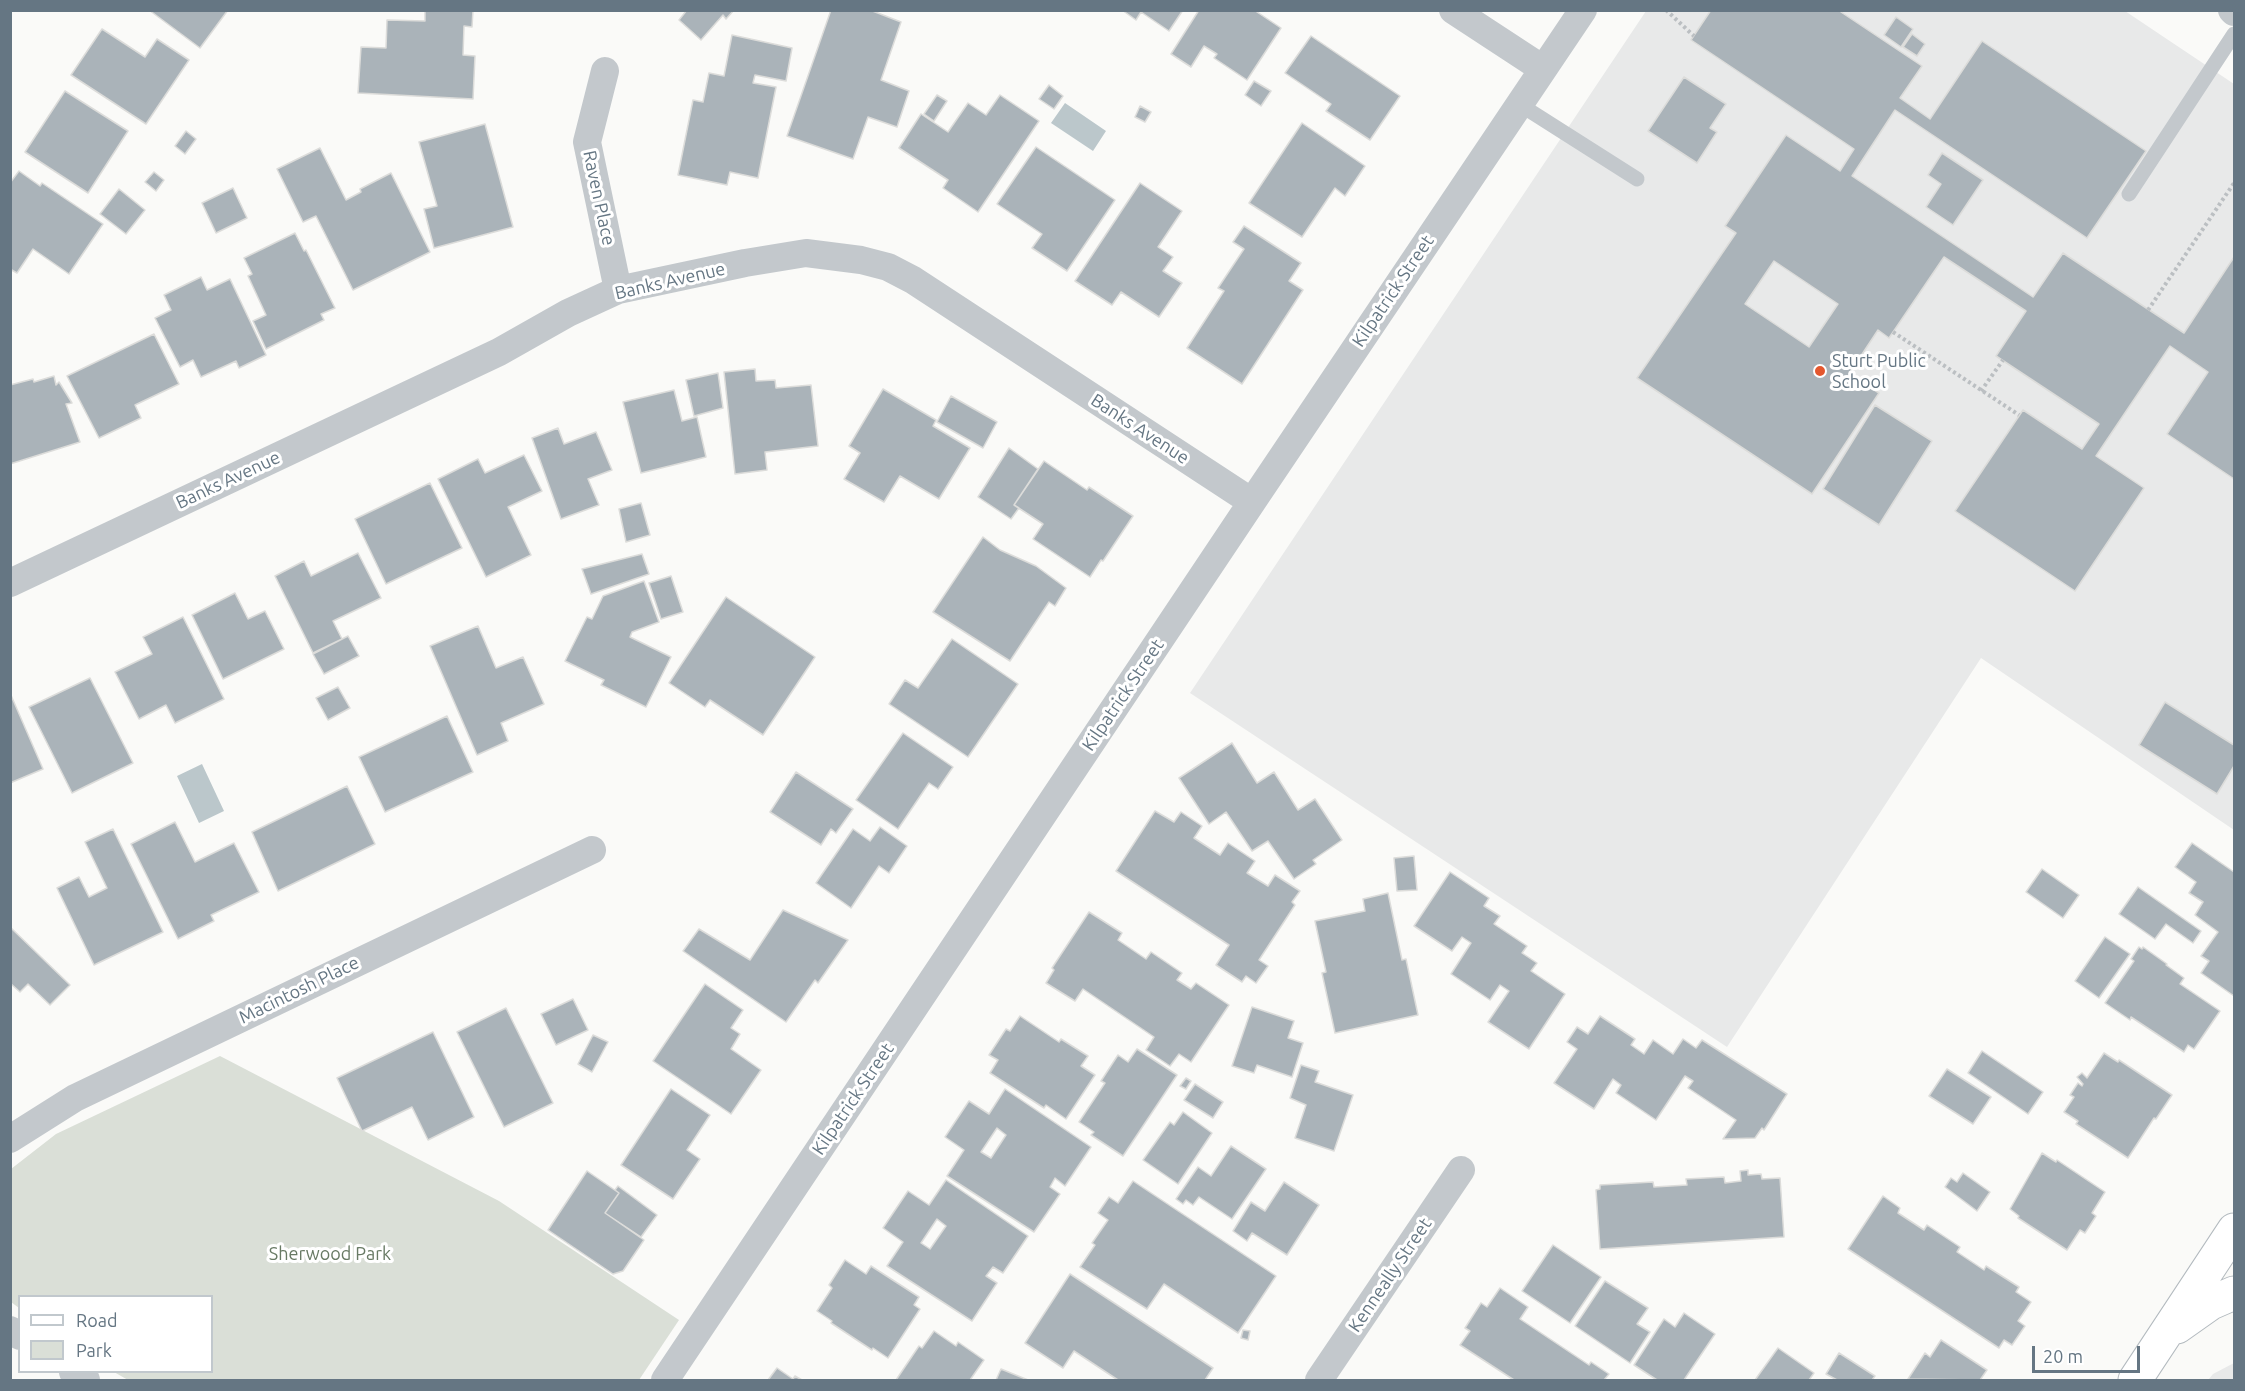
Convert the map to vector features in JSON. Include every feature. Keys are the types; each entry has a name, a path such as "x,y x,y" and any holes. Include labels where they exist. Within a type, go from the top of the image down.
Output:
{"main road":[{"path":"2135,1380 2235,1230"},
{"path":"2165,1336 2211,1303 2235,1293"}],"street":[{"path":"1453,10 1543,69"},
{"name":"Kilpatrick Street","path":"665,1380 1583,10"},
{"name":"Raven Place","path":"604,71 587,142 618,290"},
{"name":"Banks Avenue","path":"10,583 477,362 568,313 618,290 745,263 806,253 861,260 888,267 913,280 1252,502"},
{"name":"Macintosh Place","path":"10,1139 75,1098 592,850"},
{"name":"Kenneally Street","path":"1320,1380 1461,1170"}],"lane":[{"path":"2129,194 2235,34"},
{"path":"1519,104 1637,179"}],"path":[{"path":"1666,10 1694,36"},
{"path":"2148,310 2235,183"},
{"path":"1893,332 2019,415"},
{"path":"1981,391 2003,360"}],"shaded area":[{"name":"Sturt Public School","path":"1646,11 2125,11 2234,84 2234,830 1981,658 1727,1047 1190,693"},
{"path":"1065,103 1106,131 1093,151 1051,123"},
{"path":"202,764 224,811 199,823 177,776"},
{"path":"2234,1363 2234,1380 2208,1380 2213,1374"}],"green space":[{"name":"Sherwood Park","path":"220,1056 499,1201 679,1320 639,1380 128,1380 116,1373 213,1373 213,1295 18,1295 18,1307 11,1302 11,1169 56,1134"}],"building":[{"path":"149,10 228,10 200,48"},
{"path":"425,10 473,10 472,27 464,26 463,55 475,56 473,99 358,93 361,47 386,48 387,20 425,21"},
{"path":"687,10 734,10 726,19 723,15 701,40 679,20"},
{"path":"831,10 870,10 901,22 881,80 909,91 897,127 868,117 853,159 787,136"},
{"path":"1122,10 1183,10 1169,31 1141,12 1136,20"},
{"path":"1199,10 1254,10 1281,28 1247,80 1214,58 1217,54 1204,46 1191,67 1171,54"},
{"path":"1711,10 1838,10 1922,66 1900,98 1930,119 1982,41 2146,151 2087,238 1895,110 1852,176 2033,297 2063,253 2184,333 2234,257 2234,479 2167,434 2208,372 2170,346 2096,456 2144,488 2075,591 1955,511 2023,410 2082,449 2099,424 1996,356 2026,311 1944,257 1889,338 1878,330 1849,374 1879,393 1812,494 1637,378 1736,233 1725,226 1786,135 1840,171 1854,149 1691,40","holes":["1774,261 1838,304 1809,347 1745,304"]},
{"path":"1896,17 1913,29 1901,47 1884,35"},
{"path":"102,29 145,57 157,39 189,60 146,124 71,75"},
{"path":"1912,34 1925,44 1917,56 1903,47"},
{"path":"732,35 792,48 786,81 755,75 753,83 776,87 758,178 730,172 727,185 678,175 693,100 703,102 709,73 724,76"},
{"path":"1311,36 1400,96 1370,140 1326,111 1331,104 1285,73"},
{"path":"1684,77 1726,104 1710,128 1717,132 1697,163 1648,131"},
{"path":"1254,81 1271,91 1261,106 1245,95"},
{"path":"1049,85 1063,96 1054,109 1039,99"},
{"path":"65,91 128,131 88,193 25,152"},
{"path":"937,95 947,101 934,121 924,114"},
{"path":"1000,95 1039,121 978,212 943,188 948,180 899,148 921,114 948,132 968,103 986,115"},
{"path":"1140,106 1151,112 1145,122 1135,117"},
{"path":"1302,123 1365,166 1345,196 1335,188 1302,237 1249,203"},
{"path":"485,124 513,227 434,248 424,209 437,206 419,142"},
{"path":"186,131 196,139 185,154 175,146"},
{"path":"1036,147 1115,200 1067,271 1032,248 1042,234 997,204"},
{"path":"320,148 346,200 361,192 360,189 391,173 430,252 353,290 316,216 303,222 277,169"},
{"path":"1942,153 1983,180 1953,225 1926,207 1941,184 1928,175"},
{"path":"19,171 40,186 42,183 103,224 69,274 33,249 17,273 10,269 10,183"},
{"path":"154,172 164,180 156,191 145,182"},
{"path":"1140,183 1182,211 1158,247 1173,257 1163,271 1182,283 1159,317 1121,292 1112,305 1075,281"},
{"path":"233,188 247,218 216,233 202,203"},
{"path":"119,189 145,210 126,234 100,214"},
{"path":"1244,226 1301,263 1289,281 1303,290 1242,384 1187,348 1224,291 1218,288 1244,249 1233,242"},
{"path":"295,233 335,308 321,314 324,320 266,349 253,321 266,315 248,276 252,274 244,258"},
{"path":"201,277 207,290 230,279 266,355 239,368 236,361 201,377 193,360 180,367 155,318 171,310 164,295"},
{"path":"154,334 179,384 135,405 141,418 99,438 67,376"},
{"path":"755,369 756,381 775,380 776,388 811,385 818,446 765,452 767,470 735,474 724,372"},
{"path":"718,373 723,408 694,416 686,380"},
{"path":"54,376 56,385 59,382 72,403 66,404 80,442 10,464 10,385 33,379 34,382"},
{"path":"883,389 936,420 933,426 970,448 939,499 900,476 884,502 844,479 860,453 849,446"},
{"path":"674,390 682,421 697,417 706,457 641,473 623,402"},
{"path":"951,396 997,422 983,448 937,422"},
{"path":"1875,405 1932,441 1879,525 1823,489"},
{"path":"558,428 564,444 596,432 612,470 588,479 599,505 561,519 532,438"},
{"path":"1009,448 1038,469 1014,505 1019,508 1011,519 978,497"},
{"path":"524,455 542,491 508,507 531,555 486,577 438,479 478,459 485,473"},
{"path":"1044,461 1087,490 1089,487 1133,516 1090,577 1033,539 1043,524 1014,505"},
{"path":"430,483 462,548 386,584 355,519"},
{"path":"641,503 650,535 626,542 619,509"},
{"path":"983,537 1000,550 1036,566 1066,588 1055,606 1049,602 1010,661 933,612"},
{"path":"358,553 381,598 333,621 342,639 313,653 275,576 304,561 311,576"},
{"path":"642,554 649,574 591,594 582,569"},
{"path":"671,576 683,612 661,619 649,583"},
{"path":"644,581 659,622 632,632 630,637 671,657 646,707 601,685 604,680 565,661 587,617 592,619 603,596"},
{"path":"235,593 248,619 265,611 284,649 223,679 192,615"},
{"path":"726,597 815,657 763,735 710,700 705,707 669,683"},
{"path":"183,617 224,699 175,723 166,705 139,719 115,672 152,654 143,637"},
{"path":"478,626 496,668 523,657 544,704 501,723 508,741 477,755 430,646"},
{"path":"348,636 359,656 324,674 313,654"},
{"path":"952,639 1018,684 968,757 889,704 905,680 918,688"},
{"path":"90,678 133,763 72,793 29,707"},
{"path":"338,687 350,708 328,720 316,698"},
{"path":"10,693 43,769 10,783"},
{"path":"2165,702 2234,745 2234,766 2217,794 2139,745"},
{"path":"447,716 473,772 385,812 359,757"},
{"path":"903,733 953,767 938,789 929,783 898,829 856,800"},
{"path":"1232,743 1257,783 1274,772 1298,810 1315,799 1342,840 1313,860 1316,864 1294,879 1268,841 1252,851 1226,812 1209,824 1179,778"},
{"path":"796,772 853,809 836,833 831,829 821,845 770,812"},
{"path":"347,786 375,844 278,891 252,832"},
{"path":"1155,811 1174,822 1181,812 1202,826 1194,838 1220,855 1228,843 1255,861 1247,873 1268,886 1275,875 1300,891 1292,902 1295,905 1259,960 1268,966 1256,983 1246,976 1242,982 1216,965 1229,945 1116,871"},
{"path":"175,822 195,862 234,843 259,892 211,915 214,921 178,939 131,844"},
{"path":"880,827 907,846 889,873 879,866 851,908 816,883 853,829 870,841"},
{"path":"113,829 163,932 94,965 57,888 79,877 89,897 107,888 85,842"},
{"path":"2192,843 2234,872 2234,996 2201,973 2209,961 2201,956 2218,932 2195,915 2203,902 2189,893 2196,882 2175,867"},
{"path":"1414,856 1417,890 1397,891 1394,858"},
{"path":"2042,869 2079,895 2063,918 2026,892"},
{"path":"1450,872 1489,898 1484,906 1500,916 1494,924 1527,946 1522,953 1537,963 1531,971 1565,994 1529,1049 1488,1022 1509,991 1500,985 1490,1000 1451,974 1471,943 1462,937 1452,951 1414,926"},
{"path":"2138,887 2201,931 2193,943 2166,924 2155,939 2119,914"},
{"path":"1388,893 1402,960 1406,959 1418,1015 1335,1033 1322,973 1326,972 1315,921 1365,911 1363,899"},
{"path":"783,910 848,940 818,983 815,980 786,1022 683,951 699,929 750,960"},
{"path":"1089,912 1122,933 1118,940 1146,959 1151,952 1182,973 1177,980 1191,989 1196,983 1229,1005 1191,1062 1179,1054 1170,1066 1146,1050 1154,1037 1083,989 1075,1001 1046,983 1054,970 1052,968"},
{"path":"10,927 70,985 50,1005 28,984 20,992 10,983"},
{"path":"2105,937 2130,954 2099,998 2075,981"},
{"path":"2139,947 2142,949 2143,947 2167,964 2184,978 2180,984 2220,1011 2194,1049 2188,1045 2184,1052 2131,1017 2130,1020 2105,1003 2134,961 2131,959"},
{"path":"705,984 743,1010 731,1028 740,1034 731,1049 761,1070 731,1114 653,1061"},
{"path":"573,999 588,1030 556,1045 541,1014"},
{"path":"1252,1007 1294,1021 1288,1038 1303,1043 1292,1077 1257,1065 1254,1073 1232,1066"},
{"path":"506,1008 553,1103 504,1127 457,1032"},
{"path":"1020,1016 1059,1042 1061,1039 1088,1056 1081,1066 1095,1075 1066,1119 1046,1105 1044,1108 990,1073 998,1060 989,1055 1006,1029 1010,1031"},
{"path":"1600,1016 1635,1039 1631,1045 1644,1054 1653,1040 1673,1054 1683,1039 1696,1048 1702,1040 1787,1094 1764,1130 1762,1128 1755,1138 1723,1139 1736,1120 1688,1088 1693,1081 1685,1076 1656,1120 1616,1093 1621,1085 1613,1079 1594,1109 1554,1083 1577,1049 1567,1042 1577,1027 1588,1034"},
{"path":"433,1032 474,1117 428,1140 412,1107 362,1131 337,1078"},
{"path":"593,1035 608,1042 592,1072 578,1064"},
{"path":"1137,1049 1177,1075 1123,1156 1091,1135 1094,1132 1079,1122 1105,1083 1101,1081 1118,1055 1128,1062"},
{"path":"1982,1051 2043,1092 2028,1114 1968,1073"},
{"path":"2104,1053 2118,1062 2119,1060 2172,1095 2128,1158 2076,1124 2078,1121 2064,1112 2074,1097 2070,1095 2078,1083 2082,1086 2083,1084 2077,1077 2082,1073 2087,1078"},
{"path":"1301,1065 1319,1071 1315,1082 1353,1095 1334,1151 1295,1138 1306,1105 1290,1098"},
{"path":"1947,1069 1991,1097 1973,1124 1929,1096"},
{"path":"1186,1078 1191,1081 1186,1089 1180,1086"},
{"path":"1195,1084 1223,1102 1213,1118 1184,1100"},
{"path":"671,1089 710,1115 687,1150 700,1159 673,1199 621,1165"},
{"path":"1005,1089 1091,1147 1065,1186 1055,1178 1050,1187 1060,1194 1034,1232 947,1176 964,1150 945,1137 969,1101 989,1114","holes":["997,1128 1006,1135 991,1158 981,1152"]},
{"path":"1183,1112 1212,1133 1178,1184 1143,1160 1170,1122 1174,1125"},
{"path":"1231,1146 1266,1169 1232,1219 1199,1197 1193,1205 1186,1200 1183,1204 1176,1199 1198,1167 1211,1176"},
{"path":"2042,1153 2056,1162 2057,1160 2105,1192 2092,1213 2096,1216 2085,1233 2080,1230 2067,1250 2018,1218 2019,1216 2010,1209"},
{"path":"1748,1170 1748,1175 1761,1174 1762,1179 1780,1178 1784,1237 1600,1249 1596,1190 1600,1189 1600,1185 1653,1182 1654,1187 1687,1185 1686,1179 1724,1177 1725,1183 1741,1181 1740,1171"},
{"path":"587,1171 619,1193 605,1213 644,1240 623,1271 613,1274 548,1230"},
{"path":"1963,1173 1990,1192 1977,1211 1945,1187 1951,1178 1957,1182"},
{"path":"946,1180 1028,1236 1003,1273 993,1267 986,1276 997,1283 972,1321 887,1266 903,1242 883,1228 908,1191 929,1205","holes":["937,1219 946,1226 930,1249 921,1243"]},
{"path":"1133,1181 1276,1276 1238,1333 1164,1284 1147,1309 1080,1267 1095,1245 1092,1243 1108,1220 1098,1213 1109,1197 1118,1203"},
{"path":"1284,1182 1319,1205 1287,1255 1252,1233 1247,1241 1233,1231 1251,1202 1265,1211"},
{"path":"618,1186 657,1215 641,1237 605,1213 619,1193 615,1190"},
{"path":"1883,1196 1900,1208 1898,1213 1924,1230 1927,1225 1960,1247 1957,1252 1984,1270 1986,1266 2019,1287 2016,1292 2031,1302 2018,1321 2025,1326 2012,1345 2004,1340 1999,1348 1848,1249"},
{"path":"1553,1245 1601,1277 1570,1323 1522,1291"},
{"path":"845,1260 866,1274 871,1266 919,1297 914,1305 920,1309 888,1358 831,1323 832,1321 817,1311 832,1288 829,1285"},
{"path":"1070,1274 1213,1368 1205,1380 1118,1380 1074,1351 1063,1368 1025,1343"},
{"path":"1605,1281 1648,1308 1637,1324 1650,1332 1630,1363 1575,1326"},
{"path":"1500,1288 1528,1307 1520,1319 1589,1365 1591,1362 1609,1374 1604,1380 1514,1380 1460,1345 1470,1331 1465,1328 1481,1303 1487,1307"},
{"path":"1684,1313 1715,1334 1684,1380 1657,1380 1634,1365 1664,1319 1675,1327"},
{"path":"1243,1330 1250,1331 1248,1340 1241,1338"},
{"path":"934,1331 956,1346 958,1342 984,1360 970,1380 896,1380 919,1346 922,1348"},
{"path":"1941,1340 1987,1370 1980,1380 1908,1379 1925,1353 1930,1357"},
{"path":"1778,1348 1814,1373 1809,1380 1755,1380"},
{"path":"1839,1353 1875,1376 1872,1380 1837,1380 1826,1374"},
{"path":"777,1368 793,1379 795,1376 802,1380 768,1380"},
{"path":"1001,1369 1028,1380 996,1380"}],"place":[{"name":"Sturt Public School","path":"1820,371"}]}
